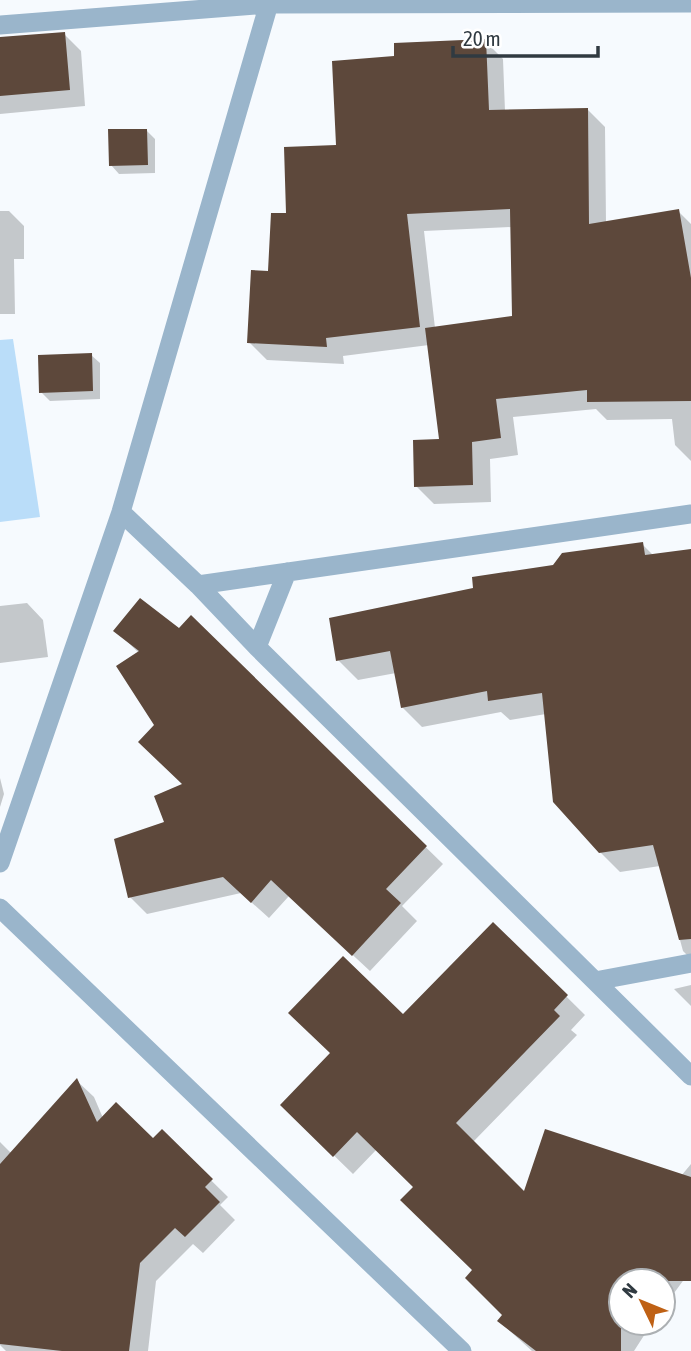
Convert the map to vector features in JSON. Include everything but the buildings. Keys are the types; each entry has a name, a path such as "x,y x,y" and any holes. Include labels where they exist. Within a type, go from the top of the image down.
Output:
{"street":[{"path":"0,26 270,2 691,3"},
{"path":"0,863 121,512 270,2"},
{"path":"121,512 198,585 257,647 691,1076"},
{"path":"198,585 691,514"},
{"path":"257,647 287,572"},
{"path":"0,908 462,1351"},
{"path":"595,981 691,963"}],"shaded area":[{"path":"13,339 40,517 0,522 0,340"}]}
